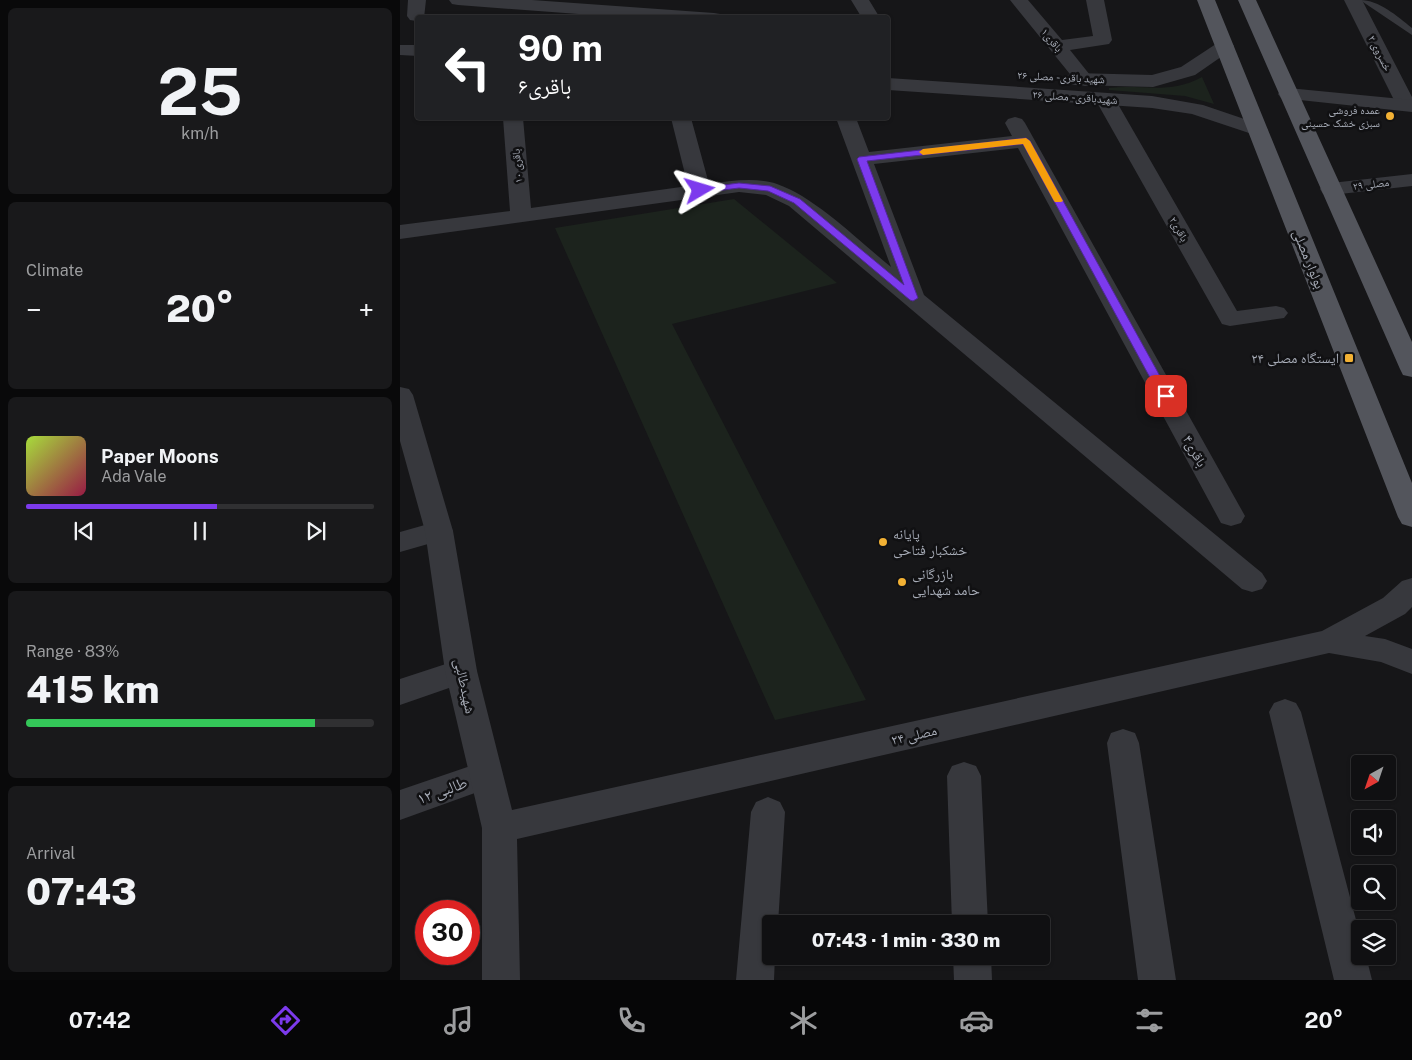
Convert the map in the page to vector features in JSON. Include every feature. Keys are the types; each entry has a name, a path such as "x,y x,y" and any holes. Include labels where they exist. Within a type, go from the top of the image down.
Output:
{"main road":[{"name":"بولوار مصلی","path":"1206,0 1412,517"},
{"path":"1247,0 1412,369"}],"street":[{"path":"458,0 670,15"},
{"path":"710,0 715,15"},
{"path":"860,0 869,15"},
{"name":"باقری۱","path":"1019,0 1085,80"},
{"path":"1058,46 1103,40 1095,0"},
{"name":"خسروی ۲","path":"1353,0 1410,106"},
{"path":"400,33 415,34"},
{"name":"شهید باقری - مصلی ۲۶","path":"890,66 1085,80 1152,81 1188,71 1225,46"},
{"path":"400,50 415,52"},
{"name":"شهیدباقری - مصلی ۲۶","path":"890,84 1152,102 1196,109 1258,130"},
{"path":"1288,94 1410,106"},
{"name":"باقری۲","path":"1105,99 1230,318 1276,312"},
{"name":"باقری ۱۰","path":"513,120 521,215"},
{"path":"682,120 700,190"},
{"path":"847,120 913,298"},
{"name":"باقری۴","path":"862,159 1020,132 1231,516"},
{"name":"مصلی ۲۹","path":"1331,189 1412,180"},
{"path":"400,232 700,190 739,186 770,189 797,201 1252,581"},
{"name":"شهیدطالبی","path":"400,395 438,531 461,671 485,775 500,828 500,980"},
{"path":"400,542 438,531"},
{"path":"1329,641 1394,606 1412,589"},
{"path":"1329,641 1386,651 1412,662"},
{"name":"مصلی ۲۴","path":"500,828 1329,641"},
{"path":"400,692 461,671"},
{"path":"1285,712 1353,980"},
{"path":"1123,743 1157,980"},
{"name":"طالبی ۱۲","path":"400,805 485,775"},
{"path":"964,776 970,915"},
{"path":"755,980 768,812"},
{"path":"972,965 973,980"}],"lane":[{"path":"1364,0 1396,19 1412,32"}],"shaded area":[{"path":"1202,77 1214,104 1185,96 1109,90 1109,88 1121,87 1156,88 1179,86"},
{"path":"734,199 837,283 672,324 866,700 775,720 555,228"}],"slow traffic":[{"path":"923,152 1026,141 1058,201"}],"place":[{"name":"عمده فروشی سبزی خشک حسینی","path":"1390,116"},
{"name":"ایستگاه مصلی ۲۴","path":"1349,358"},
{"name":"پایانه خشکبار فتاحی","path":"883,542"},
{"name":"بازرگانی حامد شهدایی","path":"902,582"}],"route":[{"path":"700,190 739,186 770,189 797,201 913,298 862,159 1026,141 1166,396"}]}
